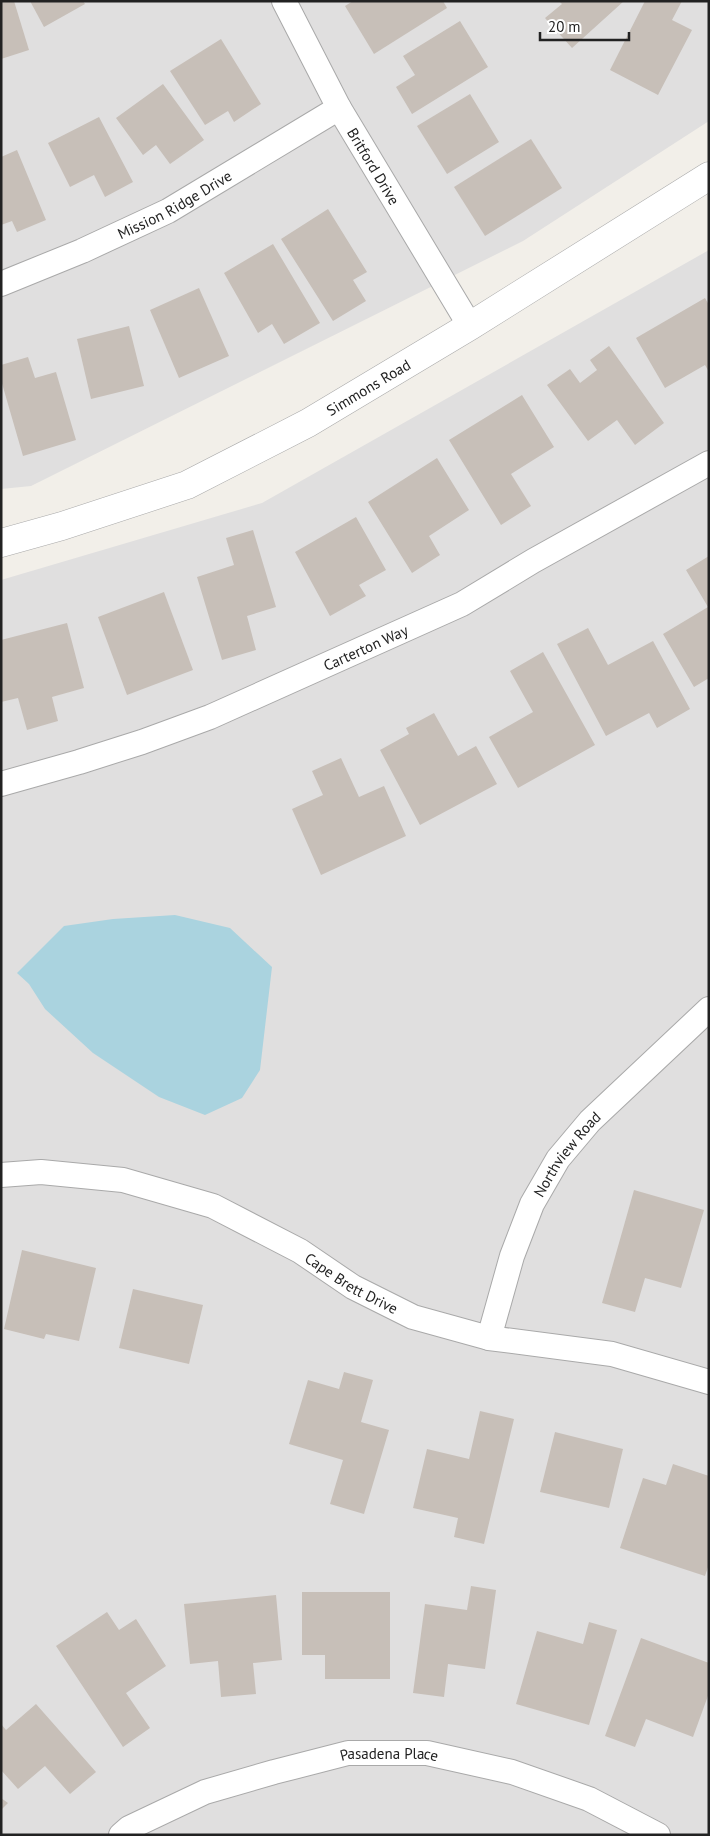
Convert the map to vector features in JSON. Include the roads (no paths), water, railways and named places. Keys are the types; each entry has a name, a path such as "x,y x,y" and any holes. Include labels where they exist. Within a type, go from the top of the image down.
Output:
{"street":[{"name":"Britford Drive","path":"284,1 339,108 470,326"},
{"name":"Mission Ridge Drive","path":"1,284 82,251 168,211 339,108"},
{"name":"Simmons Road","path":"1,543 62,526 187,485 308,423 470,326 709,176"},
{"name":"Carterton Way","path":"1,784 97,756 210,717 462,604 533,561 709,463"},
{"name":"Northview Road","path":"489,1338 512,1256 532,1204 558,1159 590,1121 709,1009"},
{"name":"Cape Brett Drive","path":"1,1175 41,1172 123,1180 212,1206 300,1252 353,1287 413,1317 489,1338 612,1354 709,1382"},
{"name":"Pasadena Place","path":"121,1835 130,1828 205,1792 274,1772 348,1753 427,1753 512,1772 589,1799 658,1835"}],"water":[{"path":"175,915 230,928 272,967 260,1070 242,1098 205,1115 159,1097 93,1053 45,1009 29,984 17,973 64,926 113,919"}]}
